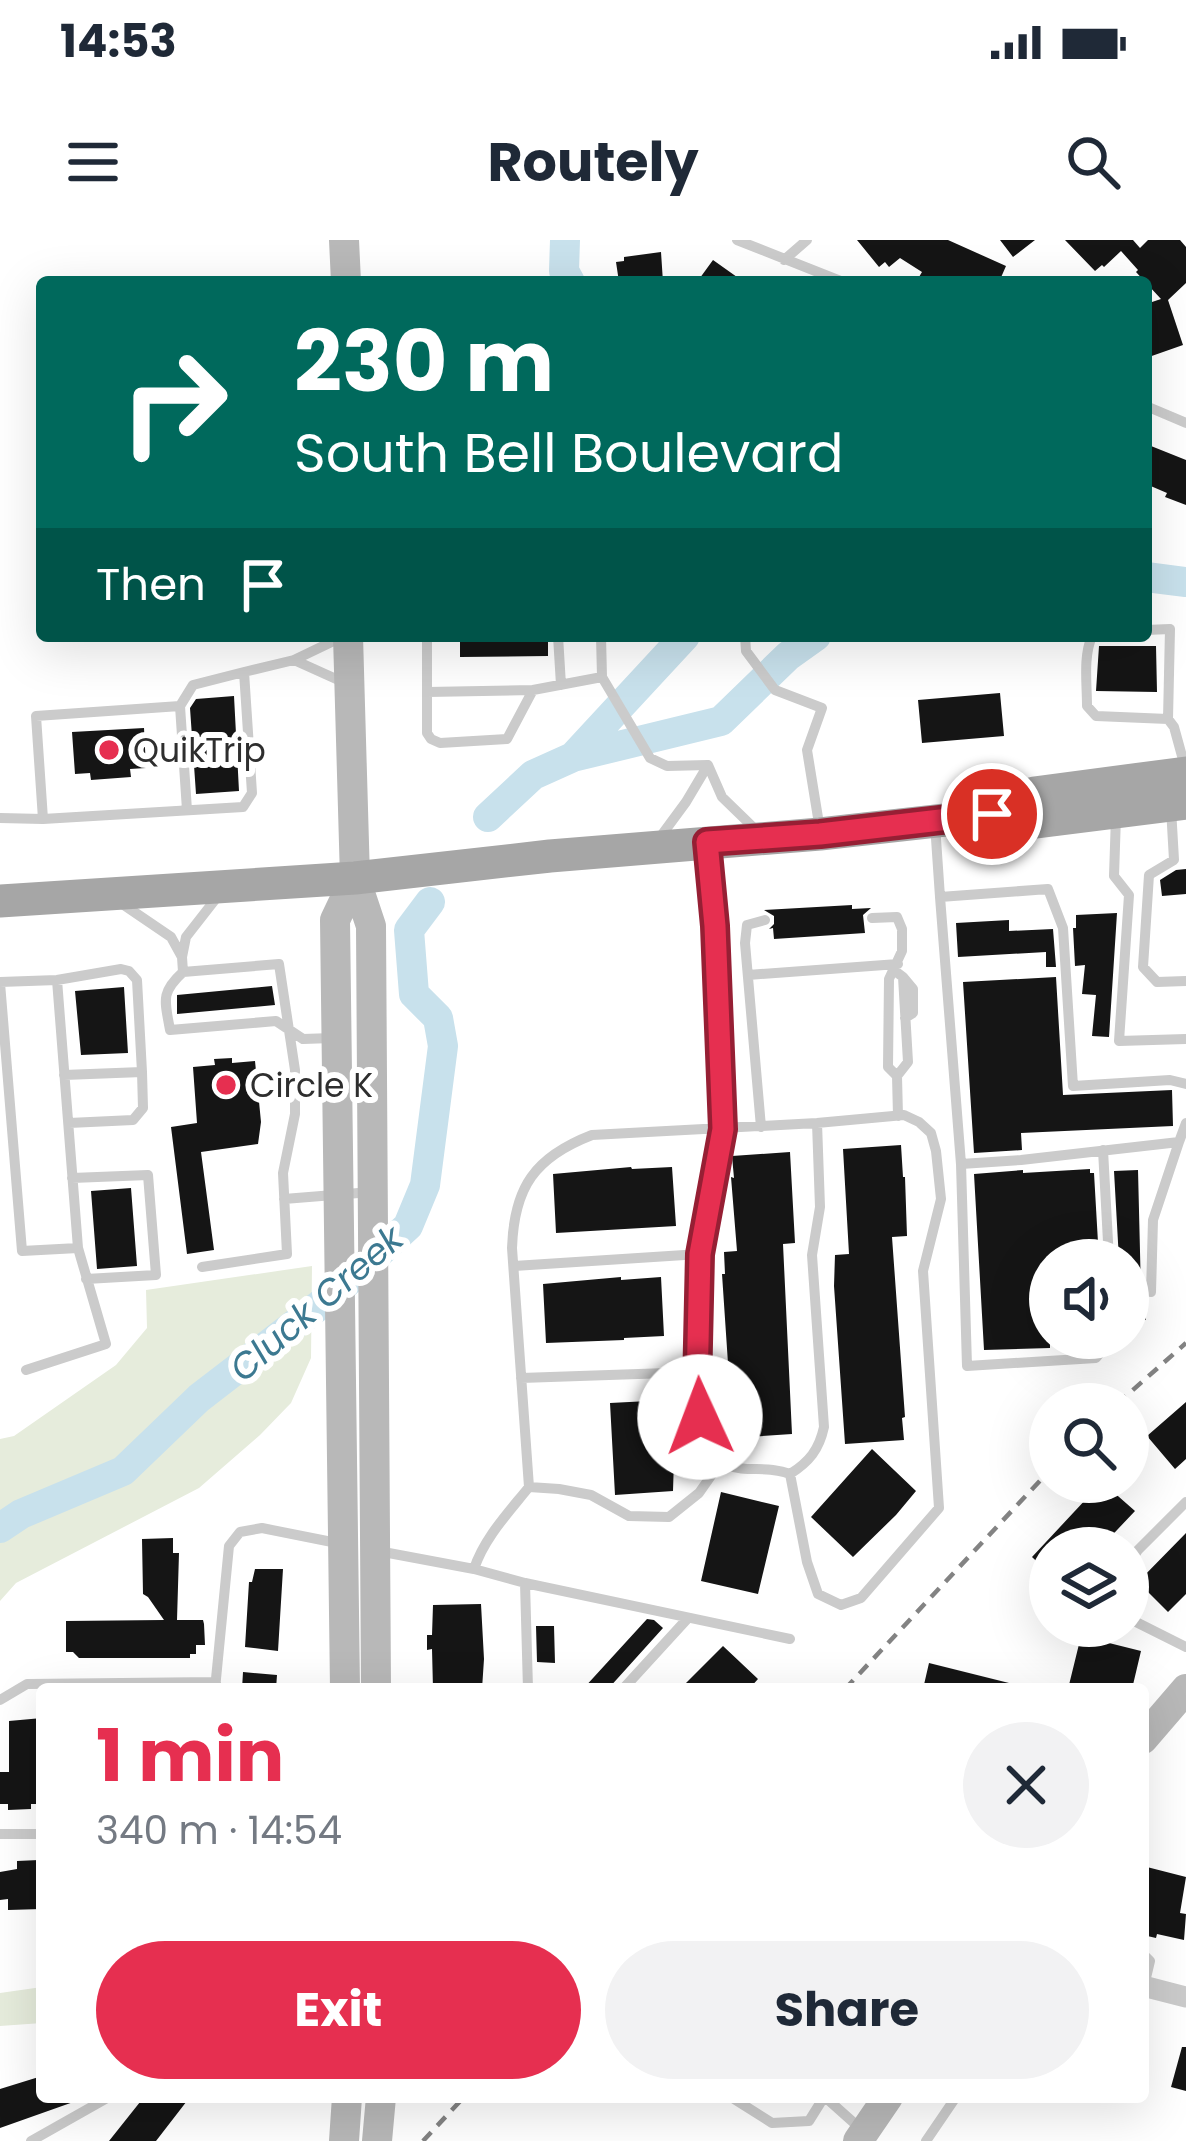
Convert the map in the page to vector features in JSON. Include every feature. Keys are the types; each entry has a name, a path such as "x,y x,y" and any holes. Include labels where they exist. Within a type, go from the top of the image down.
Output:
{"main road":[{"path":"344,240 346,276"},
{"path":"346,642 355,878 371,926 376,1683"},
{"path":"0,901 355,878 820,834 1008,813 1034,793 1186,772"},
{"path":"1008,813 1029,824 1178,804"},
{"path":"345,1683 335,920 355,878"},
{"path":"345,1544 377,1551"},
{"path":"1149,1732 1186,1689"},
{"path":"344,2141 347,2103"},
{"path":"863,2138 884,2103"}],"street":[{"path":"1149,1987 1186,1996"}],"lane":[{"path":"737,240 827,276"},
{"path":"784,260 807,240"},
{"path":"1152,409 1186,423"},
{"path":"1152,630 1170,629 1176,724 1186,772"},
{"path":"187,810 188,752 180,706 193,685 294,660 333,642"},
{"path":"428,642 427,733 431,740 507,739 533,690"},
{"path":"558,642 561,685"},
{"path":"602,642 602,677 650,758 667,766 708,765"},
{"path":"745,642 746,651 775,690 822,709 808,750 820,834"},
{"path":"1089,642 1090,712 1176,724"},
{"path":"294,660 349,685"},
{"path":"0,818 243,807 252,793 244,773 244,672"},
{"path":"427,692 533,690 602,677"},
{"path":"43,819 36,716 180,706"},
{"path":"708,765 722,797 763,837"},
{"path":"653,847 708,765"},
{"path":"1178,804 1180,859 1149,875 1143,968 1157,982 1186,981"},
{"path":"1116,812 1114,876 1129,895 1119,1041 1186,1039"},
{"path":"935,821 961,1164 967,1366 1080,1359"},
{"path":"707,842 723,1129 700,1254 702,1445 731,1468 774,1468 790,1474"},
{"path":"183,972 186,937 227,886"},
{"path":"940,897 1048,889 1064,928 1073,1086 1170,1080 1186,1084"},
{"path":"109,895 171,937 182,957"},
{"path":"872,918 897,917 902,929 899,971 908,1062 897,1076 898,1116"},
{"path":"761,1127 745,943 747,925 765,920"},
{"path":"202,1267 287,1254 283,1173 295,1114 291,1032 279,964 183,972 167,987 170,1030 276,1021 291,1032 303,1039 336,1037"},
{"path":"69,1123 133,1120 143,1108 134,976 121,969 57,980 0,982 22,1251 78,1248"},
{"path":"748,975 899,971"},
{"path":"897,1076 888,1067 890,979 899,971"},
{"path":"26,1370 106,1344 78,1248 57,980"},
{"path":"64,1075 142,1072"},
{"path":"474,1569 495,1530 529,1487 514,1266 513,1231 520,1197 527,1180 550,1156 592,1135 904,1115 932,1133 941,1198 923,1270 939,1508 860,1598 841,1605 818,1594 790,1474"},
{"path":"790,1474 814,1454 824,1427 812,1255 820,1207 817,1123"},
{"path":"1151,1292 1153,1220 1186,1123"},
{"path":"961,1164 1179,1142"},
{"path":"1103,1150 1107,1239"},
{"path":"72,1178 148,1175 156,1275 86,1279"},
{"path":"284,1198 371,1192"},
{"path":"514,1266 700,1254"},
{"path":"521,1378 698,1372"},
{"path":"529,1487 591,1496 629,1516 669,1517 699,1493 720,1462"},
{"path":"1149,1539 1186,1502"},
{"path":"216,1683 229,1546 240,1532 262,1528 345,1544"},
{"path":"377,1551 790,1639"},
{"path":"525,1583 528,1683"},
{"path":"628,1683 688,1618"},
{"path":"1149,1628 1186,1647"},
{"path":"0,1700 36,1684"},
{"path":"0,1834 36,1834"},
{"path":"31,2141 98,2103"},
{"path":"740,2103 772,2123 808,2121 821,2103"},
{"path":"831,2103 863,2138"},
{"path":"926,2141 952,2103"}],"green space":[{"path":"312,1266 311,1358 291,1403 199,1488 16,1583 0,1601 0,1439 14,1436 116,1365 147,1328 146,1290"},
{"path":"36,1988 36,2023 0,2026 0,1993"}],"building":[{"path":"857,240 948,240 1006,266 1002,276 920,276 922,272 900,258 889,267 885,262 879,267"},
{"path":"1000,240 1035,240 1013,257"},
{"path":"1065,240 1133,240 1140,248 1148,240 1180,240 1186,247 1186,283 1168,300 1183,345 1152,356 1152,302 1161,299 1152,289 1152,276 1140,276 1121,251 1095,271"},
{"path":"661,252 663,276 618,276 616,262"},
{"path":"713,260 736,276 701,276"},
{"path":"1152,446 1186,460 1186,505 1165,497 1167,493 1152,487"},
{"path":"460,642 548,642 548,656 460,657"},
{"path":"1099,646 1156,646 1157,692 1096,691"},
{"path":"1000,693 1004,736 922,743 918,700"},
{"name":"QuikTrip","path":"234,696 239,791 196,794 190,708 196,699"},
{"name":"QuikTrip","path":"144,728 146,768 130,769 131,777 91,780 90,773 75,774 72,732"},
{"path":"1186,869 1186,894 1162,896 1160,880"},
{"path":"852,905 852,909 871,908 863,915 865,933 774,939 773,928 769,929 774,916 764,910"},
{"path":"1117,913 1109,1037 1092,1036 1096,995 1082,994 1085,965 1075,966 1073,928 1076,915"},
{"path":"1009,920 1009,931 1053,929 1056,967 1046,967 1046,952 958,957 956,923"},
{"path":"1056,977 1063,1095 1172,1090 1173,1126 1021,1133 1022,1150 974,1153 963,982"},
{"name":"Circle K","path":"272,986 275,1005 177,1014 177,995"},
{"path":"124,987 128,1053 81,1055 75,991"},
{"path":"232,1058 232,1063 255,1061 261,1122 258,1144 201,1152 214,1250 187,1254 171,1127 197,1123 193,1067"},
{"path":"901,1145 907,1236 892,1237 904,1440 845,1444 834,1286 835,1255 849,1254 843,1149"},
{"path":"790,1152 795,1243 783,1244 792,1434 733,1438 722,1274 724,1252 737,1251 732,1156"},
{"path":"672,1167 676,1226 556,1233 553,1174"},
{"path":"1090,1169 1098,1239 1029,1239 1029,1349 984,1350 974,1174"},
{"path":"1138,1170 1140,1239 1118,1239 1114,1171"},
{"path":"131,1188 137,1266 97,1269 91,1191"},
{"path":"661,1277 664,1336 546,1343 543,1284"},
{"path":"668,1400 673,1491 615,1495 610,1403"},
{"path":"1186,1402 1186,1459 1175,1469 1149,1434"},
{"path":"872,1449 916,1491 853,1557 811,1517"},
{"path":"721,1492 779,1506 758,1594 701,1581"},
{"path":"1082,1503 1126,1503 1135,1511 1120,1527 1060,1527"},
{"path":"1186,1533 1186,1594 1168,1612 1149,1593 1149,1571"},
{"path":"173,1538 173,1553 179,1553 177,1620 203,1620 205,1645 196,1645 196,1654 190,1658 79,1658 66,1652 66,1621 164,1620 143,1594 142,1539"},
{"path":"255,1569 283,1569 278,1651 245,1647 249,1582"},
{"path":"481,1604 482,1683 433,1683 427,1635 432,1635 433,1605"},
{"path":"647,1619 663,1628 613,1683 588,1683"},
{"path":"536,1626 554,1626 555,1663 537,1662"},
{"path":"723,1646 758,1679 754,1683 686,1683"},
{"path":"1078,1647 1141,1651 1133,1683 1069,1683"},
{"path":"929,1663 1009,1683 924,1683"},
{"path":"243,1672 277,1675 276,1683 242,1683"},
{"path":"36,1719 36,1804 31,1809 8,1810 8,1804 0,1804 0,1772 9,1772 9,1721"},
{"path":"36,1860 36,1909 8,1910 8,1899 0,1900 0,1872 17,1869 17,1861"},
{"path":"1149,1868 1186,1877 1180,1913 1186,1914 1184,1940 1157,1934 1149,1936"},
{"path":"1182,2047 1186,2047 1186,2091 1171,2087"},
{"path":"36,2078 36,2103 71,2103 0,2128 0,2089"},
{"path":"139,2103 185,2103 156,2141 109,2141"}],"waterway":[{"path":"565,240 567,276"},
{"name":"Cluck Creek","path":"1152,578 1186,582"},
{"path":"573,757 679,642"},
{"name":"Cluck Creek","path":"488,817 533,775 573,757 721,721 808,642"},
{"name":"Cluck Creek","path":"0,1528 21,1514 123,1471 199,1398 334,1294 408,1226 425,1185 443,1046 438,1018 414,994 409,930 430,902"}],"railway":[{"path":"1141,1383 1186,1343"},
{"path":"851,1683 1029,1492"},
{"path":"423,2141 458,2103"}],"place":[{"name":"QuikTrip","path":"109,750"},
{"name":"Circle K","path":"226,1085"}],"route":[{"path":"700,1417 700,1254 723,1129 707,842 992,814"}]}
